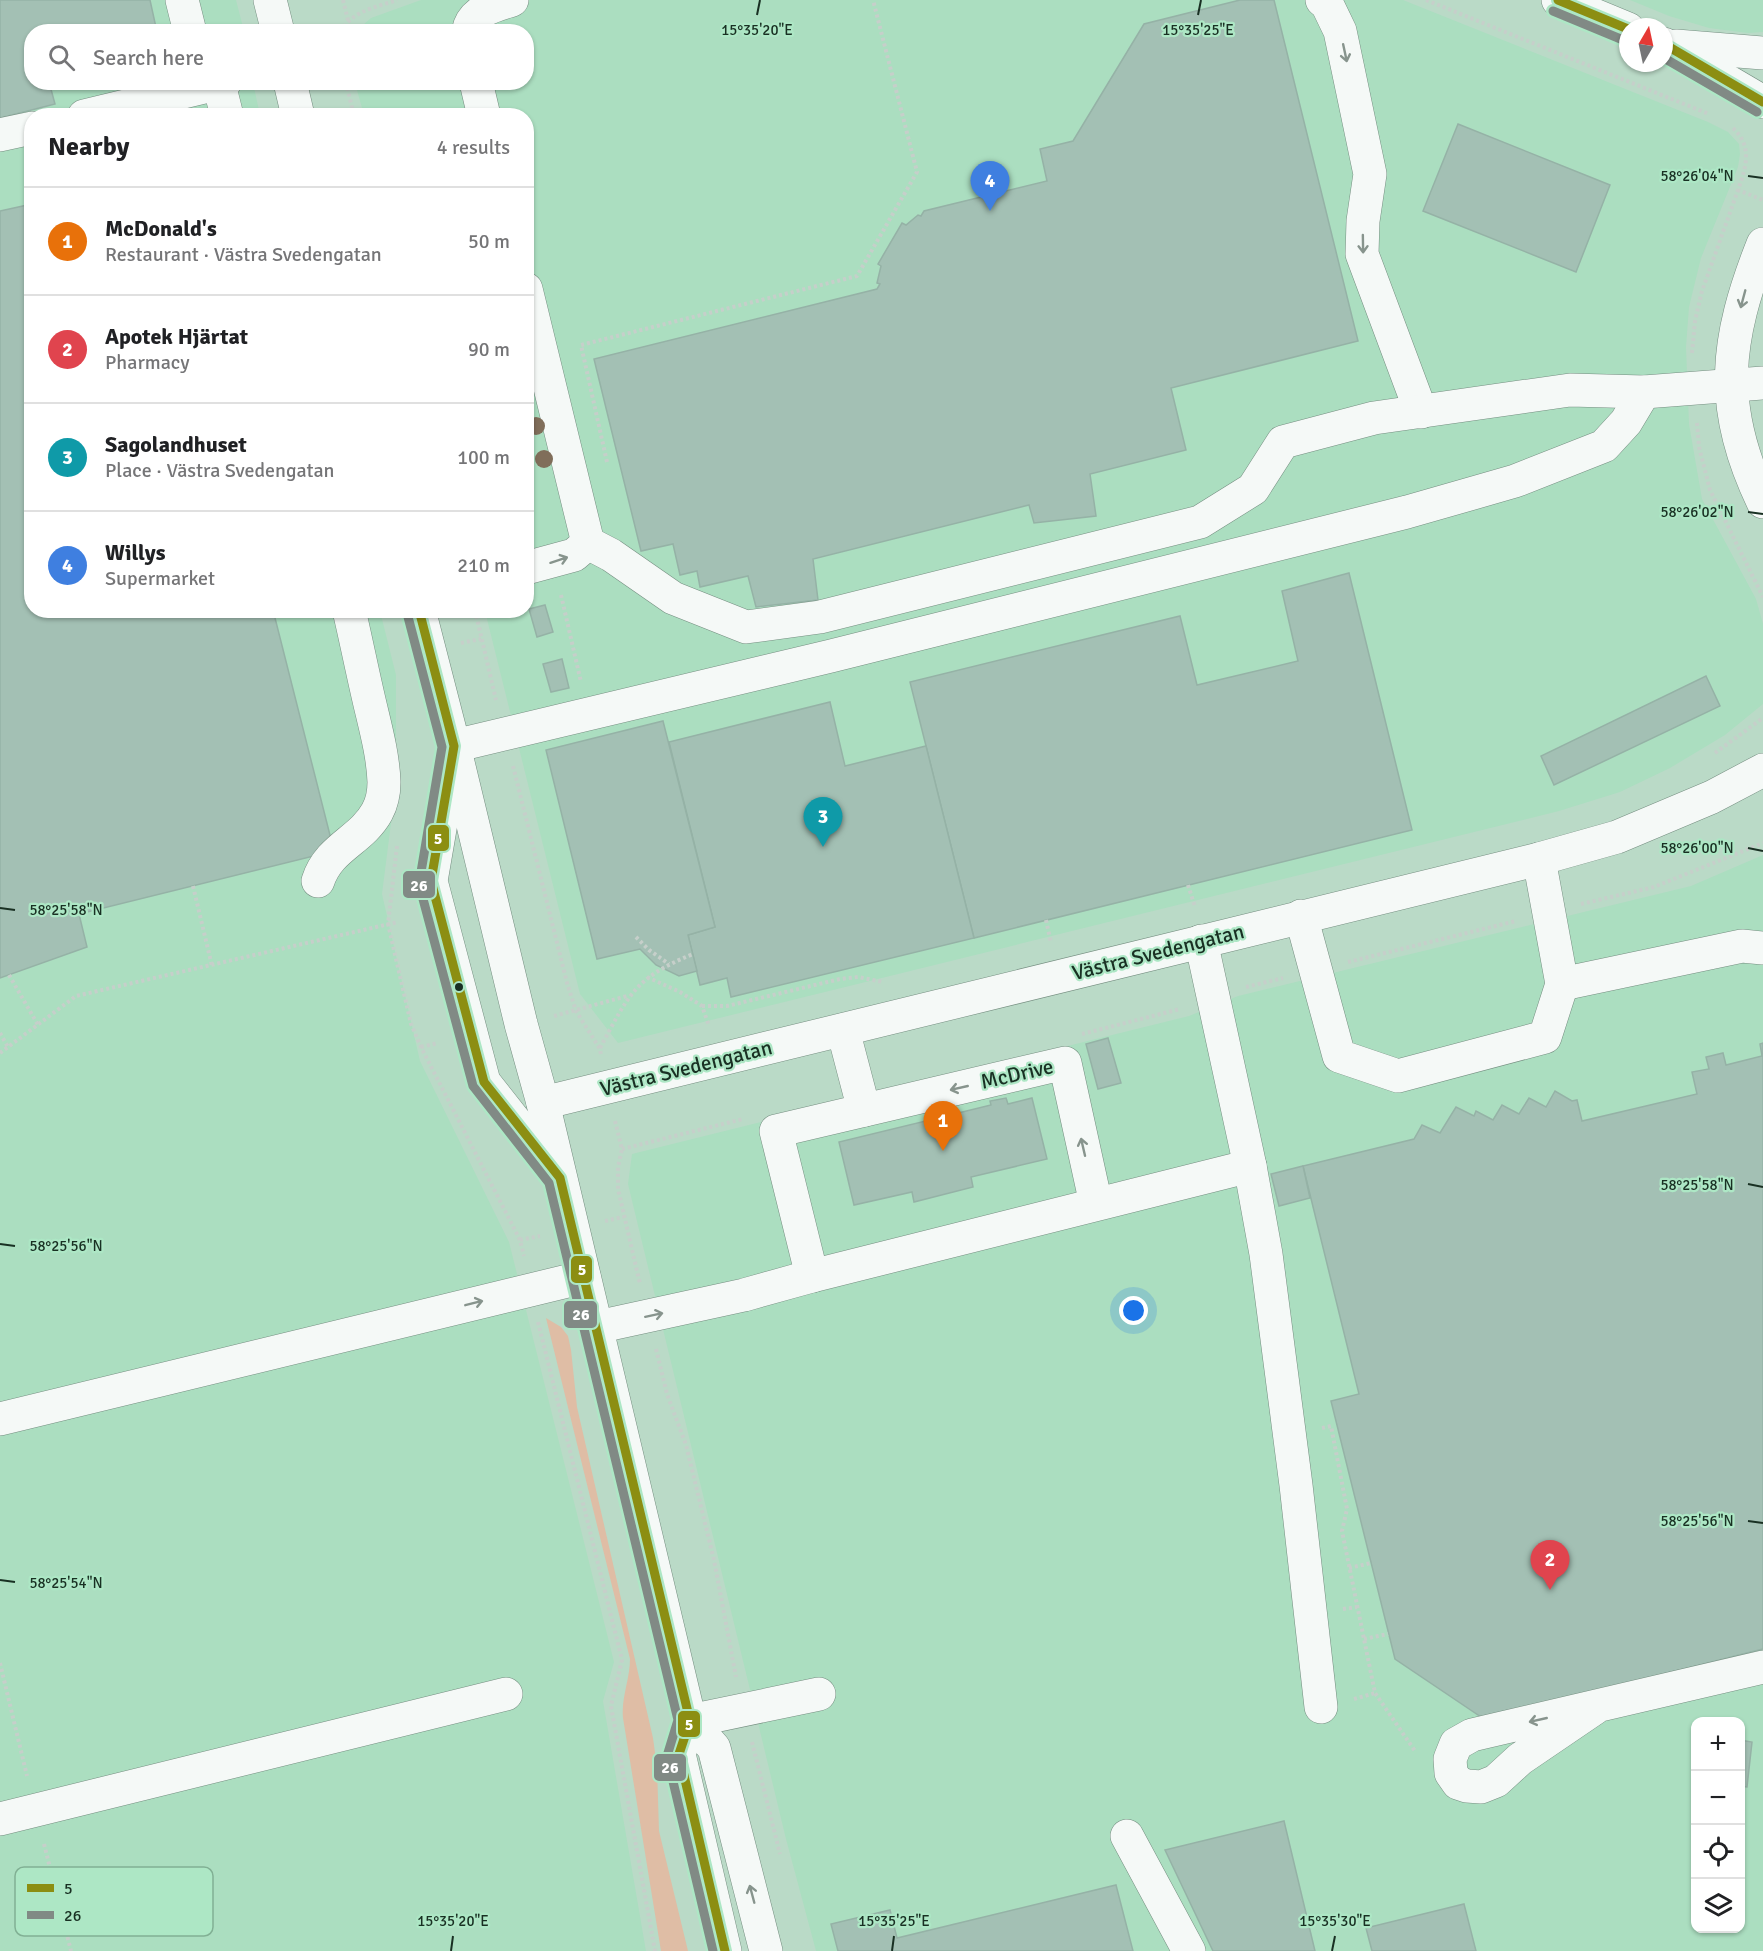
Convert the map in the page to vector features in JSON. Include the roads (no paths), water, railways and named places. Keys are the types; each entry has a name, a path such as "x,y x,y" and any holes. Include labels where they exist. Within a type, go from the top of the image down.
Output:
{"street":[{"path":"182,0 188,24"},
{"path":"270,0 276,24"},
{"path":"469,24 476,15 512,0"},
{"path":"1322,0 1327,4 1340,31 1370,174 1363,222 1362,254 1421,412"},
{"path":"1558,0 1619,25"},
{"path":"1673,45 1763,53"},
{"path":"1673,49 1763,102"},
{"path":"116,108 188,90"},
{"path":"215,90 223,108"},
{"path":"292,90 296,108"},
{"path":"479,90 482,108"},
{"path":"0,135 24,130"},
{"path":"1763,244 1745,289 1731,358 1747,384 1736,423 1743,454 1763,502"},
{"path":"534,322 588,543 611,555 673,598 746,627 819,617 1200,522 1253,489 1283,442 1374,418 1570,390 1644,392 1747,384"},
{"path":"454,746 831,657 1407,512 1515,481 1604,446 1626,422 1644,392"},
{"path":"534,566 574,555 588,543"},
{"path":"819,617 831,657"},
{"path":"318,881 322,868 330,857 369,825 383,797 384,781 376,731 350,618"},
{"path":"421,618 521,1024 543,1103 690,1721 714,1748 766,1951"},
{"path":"454,746 431,881 484,1082 560,1178"},
{"name":"Västra Svedengatan","path":"543,1103 843,1030 1198,926 1301,916 1539,859 1617,837 1712,797 1763,770"},
{"path":"1301,916 1339,1056 1398,1076 1545,1037 1562,984 1539,859"},
{"path":"1198,926 1250,1166 1266,1254 1321,1707"},
{"path":"1562,984 1742,946 1763,948"},
{"path":"812,1276 776,1131 864,1110 843,1030"},
{"name":"McDrive","path":"864,1110 1065,1063 1096,1204"},
{"path":"597,1327 720,1300 1250,1166"},
{"path":"0,1419 584,1276"},
{"path":"1595,1708 1763,1667"},
{"path":"0,1819 506,1694"},
{"path":"690,1721 819,1694"},
{"path":"690,1721 679,1754 725,1951"},
{"path":"1127,1836 1189,1951"}],"place":[{"name":"Willys","path":"990,211"},
{"name":"Sagolandhuset","path":"823,847"},
{"name":"McDonald's","path":"943,1151"},
{"name":"Apotek Hjärtat","path":"1550,1590"}]}
